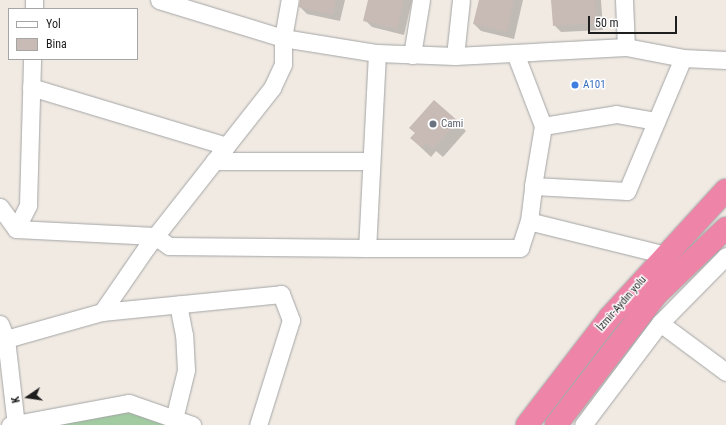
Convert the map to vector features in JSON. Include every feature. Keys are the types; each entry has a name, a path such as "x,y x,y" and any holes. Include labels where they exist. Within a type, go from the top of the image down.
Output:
{"highway":[{"name":"İzmir-Aydın yolu","path":"527,425 609,318 726,190"},
{"name":"İzmir-Aydın yolu","path":"556,425 657,294 726,228"}],"street":[{"path":"159,0 283,38 377,53 455,56 626,47 683,58 726,60"},
{"path":"102,312 155,236 272,88 282,64 283,38 290,0"},
{"path":"412,55 421,0"},
{"path":"455,56 461,0"},
{"path":"624,0 626,47"},
{"path":"367,248 377,53"},
{"path":"16,229 155,236 169,246 520,248 529,221 533,186 544,126 515,53"},
{"path":"533,186 627,191 683,58"},
{"path":"16,229 28,205 32,60"},
{"path":"31,87 226,146"},
{"path":"544,126 616,114 656,121"},
{"path":"214,161 371,161"},
{"path":"0,207 16,229"},
{"path":"529,221 666,255"},
{"path":"583,425 660,323 726,256"},
{"path":"192,425 129,403 15,424 3,332 102,312 281,294 291,320 258,425"},
{"path":"174,419 186,370 184,335 178,304"},
{"path":"660,323 726,372"}],"green space":[{"path":"122,408 183,425 42,425"}],"building":[{"path":"300,0 336,0 333,15 299,7"},
{"path":"368,0 404,0 397,29 363,21"},
{"path":"479,0 514,0 507,32 473,24"},
{"path":"551,0 595,0 597,23 553,26"},
{"name":"Cami","path":"434,100 458,121 433,149 426,143 422,148 410,138 415,133 409,128"}],"place":[{"name":"A101","path":"575,85"},
{"name":"Cami","path":"433,124"}]}
